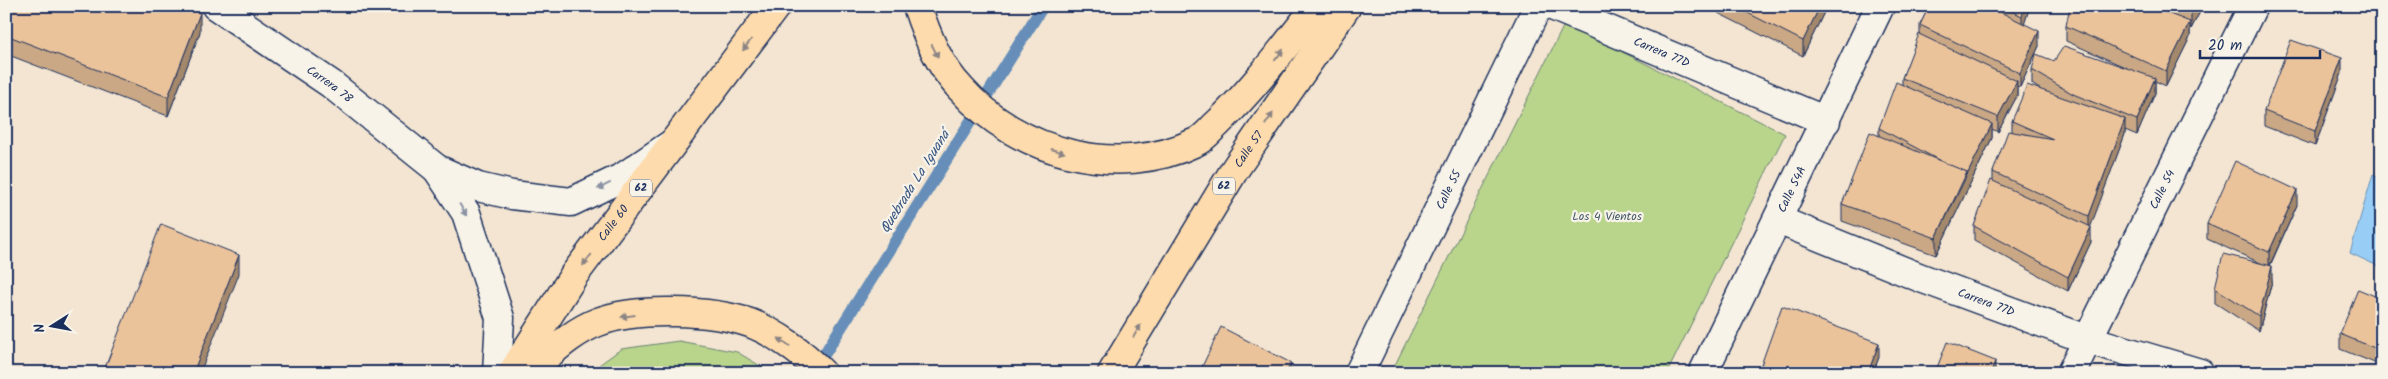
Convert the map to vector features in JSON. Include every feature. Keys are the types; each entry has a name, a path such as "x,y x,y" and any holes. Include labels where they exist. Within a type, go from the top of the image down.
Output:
{"highway":[{"name":"Calle 60","path":"512,373 574,275 776,6"},
{"path":"917,6 926,33 937,55 960,89 984,112 1039,146 1103,159 1127,158 1168,152 1198,141 1250,92 1317,6"},
{"name":"Calle 57","path":"1112,373 1230,177 1346,6"},
{"path":"527,373 573,335 599,322 624,316 660,312 718,316 750,323 783,341 822,373"}],"street":[{"name":"Carrera 78","path":"216,6 330,84 437,169 486,189 512,195 572,202 623,177 675,142"},
{"name":"Calle 55","path":"1359,373 1538,6"},
{"name":"Carrera 77D","path":"1552,6 1826,121"},
{"name":"Calle 54A","path":"1703,373 1880,6"},
{"name":"Calle 54","path":"2071,373 2086,339 2253,6"},
{"name":"Carrera 78","path":"437,169 466,213 498,310 500,318 498,373"},
{"name":"Carrera 77D","path":"1778,220 1921,278 2086,339 2200,373"}],"green space":[{"name":"Los 4 Vientos","path":"1565,23 1785,134 1667,373 1391,373"},
{"path":"679,341 737,352 772,373 588,373 621,349"}],"water":[{"path":"2373,174 2382,179 2382,268 2350,253"}],"building":[{"path":"6,6 182,6 200,13 168,97 6,35"},
{"path":"1734,6 1820,6 1803,41"},
{"path":"1929,6 1988,6 2039,31 2020,73 1920,25"},
{"path":"2001,6 2025,6 2022,16"},
{"path":"2070,6 2110,6 2116,8 2118,6 2149,6 2190,22 2166,71 2066,26"},
{"path":"2180,6 2194,6 2191,11"},
{"path":"1919,34 2017,81 1998,117 1902,78"},
{"path":"2291,40 2342,58 2315,131 2264,111"},
{"path":"2064,46 2155,78 2137,120 2073,94 2032,70 2036,54 2054,61"},
{"path":"1896,82 1992,124 1967,175 1967,172 1946,164 1879,128"},
{"path":"2027,85 2125,119 2089,216 1993,172 2008,131 2053,139 2012,121"},
{"path":"1870,132 1967,172 1936,238 1842,204"},
{"path":"2235,161 2297,190 2269,252 2207,224"},
{"path":"1991,180 2091,227 2068,277 1974,226"},
{"path":"161,224 239,255 193,373 103,373"},
{"path":"2223,254 2272,266 2259,316 2215,288"},
{"path":"2358,289 2382,299 2382,351 2340,334"},
{"path":"1782,306 1879,343 1868,373 1783,373 1761,365"},
{"path":"1221,327 1291,363 1286,373 1199,373"},
{"path":"1947,342 1995,361 1991,373 1935,373"},
{"path":"2118,369 2127,373 2117,373"}],"waterway":[{"name":"Quebrada La Iguaná","path":"815,369 1043,6"}]}
